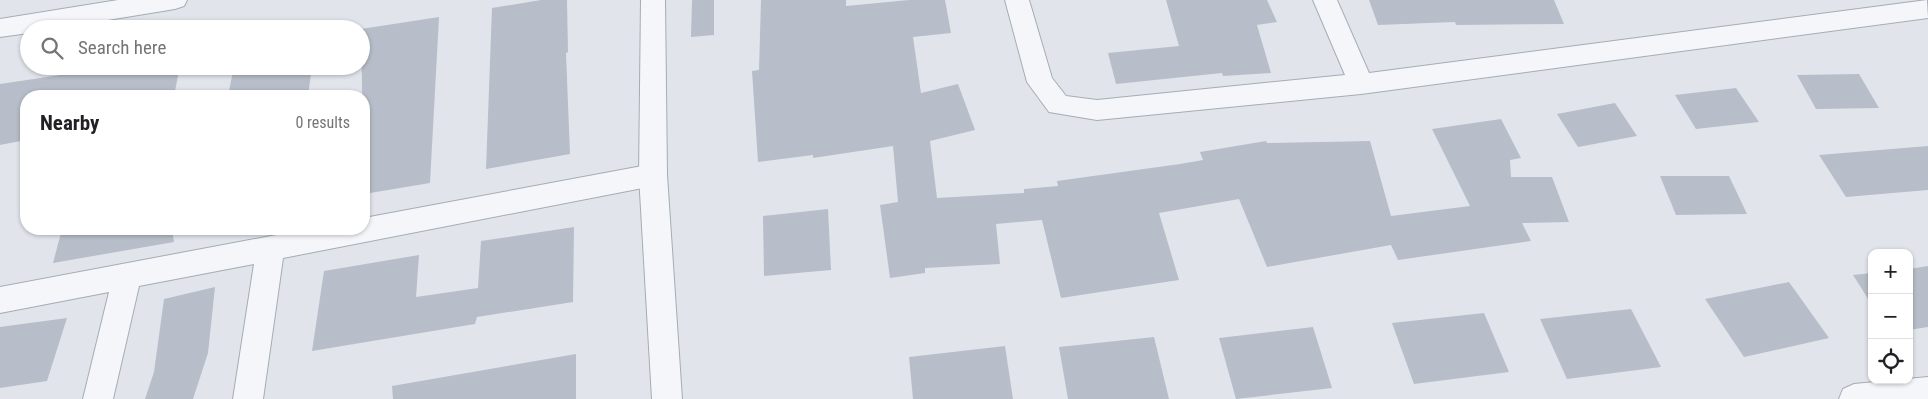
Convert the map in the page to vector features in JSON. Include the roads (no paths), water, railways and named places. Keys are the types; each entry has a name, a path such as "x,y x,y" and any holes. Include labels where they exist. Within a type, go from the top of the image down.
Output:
{"street":[{"path":"45,20 147,2 175,0"},
{"path":"653,0 653,175 666,399"},
{"path":"1017,0 1040,82 1058,105 1097,110 1361,84 1928,9"},
{"path":"1325,0 1361,84"},
{"path":"0,28 20,24"},
{"path":"370,230 653,175"},
{"path":"0,300 342,235"},
{"path":"248,399 270,249"},
{"path":"98,399 126,276"},
{"path":"1854,399 1928,390"}]}
